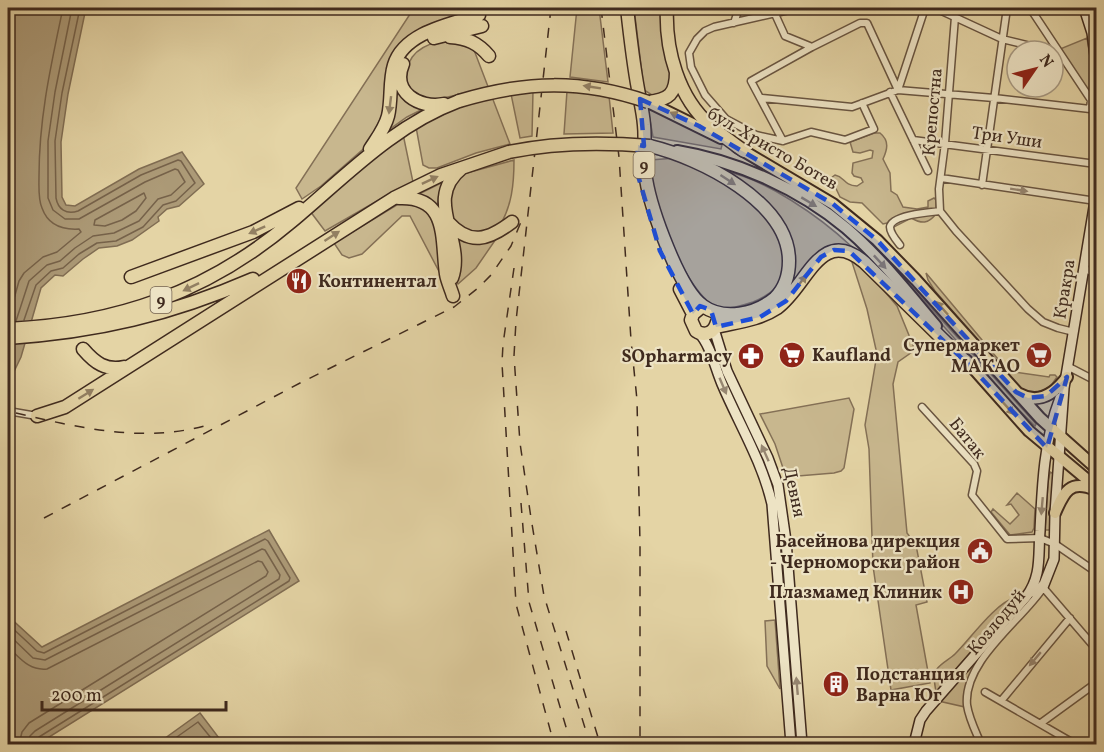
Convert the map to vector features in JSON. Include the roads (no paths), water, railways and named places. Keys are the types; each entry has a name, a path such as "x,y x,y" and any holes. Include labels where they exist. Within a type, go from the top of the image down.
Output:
{"highway":[{"path":"619,8 630,86 638,121 639,186 664,260 693,314 692,324 699,333 708,333 715,328 771,312 786,301 821,257 831,251 844,250 864,262 970,366"},
{"name":"9","path":"627,8 644,124 644,166 649,193 675,264 698,301 710,310 730,315 765,305 781,291 789,266 789,251 785,236 771,213 719,174 653,147"},
{"path":"667,8 668,36 676,71 688,96 710,126 744,151"},
{"path":"365,157 387,119 394,66 399,56 411,43 427,33 480,21 425,41 404,62 400,77 406,92 420,104 436,106 457,102"},
{"path":"440,36 470,41 489,56"},
{"path":"648,102 663,99 671,93 676,86 676,71"},
{"name":"бул. Христо Ботев","path":"325,191 365,157 405,128 457,102 506,88 544,84 570,85 604,89 648,102"},
{"name":"бул. Христо Ботев","path":"286,265 394,198 466,165 531,147 594,143 653,147"},
{"path":"394,198 417,198 426,203 434,212 444,239 446,274 451,291 454,265 453,241 444,208 446,190 453,178 466,165"},
{"path":"131,277 224,244 276,221 325,191"},
{"name":"9","path":"8,329 72,324 106,317 141,307 191,287 242,258 268,240 325,191"},
{"path":"448,222 465,236 482,238 494,235 512,222"},
{"path":"37,416 61,408 286,265"},
{"name":"9","path":"8,338 69,333 128,322 179,308 286,265"},
{"path":"693,314 699,309 710,310 717,321 715,328"},
{"path":"83,349 94,361 103,366 115,369 131,365"}],"main road":[{"path":"1084,8 1092,33 1096,62"},
{"name":"бул. Христо Ботев","path":"648,102 744,151 833,204 870,233 916,280 1051,429 1096,468"},
{"name":"бул. Христо Ботев","path":"653,147 694,154 740,169 794,193 828,215 865,246 1020,421 1047,448 1096,489"},
{"name":"Кракра","path":"1040,584 1054,559 1054,513 1060,437 1067,377 1096,195"},
{"name":"Девня","path":"715,328 730,378 768,458 778,485 786,541 802,744"},
{"name":"Девня","path":"699,333 705,340 722,384 756,458 772,504 791,744"},
{"path":"1016,392 1028,398 1046,396 1059,388 1067,377"},
{"name":"Кракра","path":"1040,584 1040,538 1047,448 1053,416 1067,377"},
{"path":"1054,513 1062,497 1070,488 1078,485 1096,489"},
{"path":"914,744 915,733 926,711 1029,593 1040,584"}],"street":[{"path":"734,22 740,8"},
{"path":"798,8 714,27 697,39 689,53 691,67 705,95 726,120 756,135 783,141 811,132 844,140 874,129 862,104"},
{"path":"898,90 925,8"},
{"path":"935,8 1005,40"},
{"path":"982,184 1007,8"},
{"path":"1030,8 1050,39"},
{"path":"775,14 785,36 812,47"},
{"name":"Крепостна","path":"940,211 955,16"},
{"path":"783,141 762,98 751,82 752,79 860,23 867,23 898,90"},
{"path":"762,98 852,107 898,90 994,98 1090,110 1091,100 1065,61"},
{"path":"890,92 928,171"},
{"name":"Три Уши","path":"913,140 1096,164"},
{"path":"941,178 1096,201"},
{"path":"900,245 890,231 890,226 894,221 910,215 940,211 1028,309 1043,321 1074,332"},
{"path":"1084,268 1096,275"},
{"path":"1067,377 1096,381"},
{"name":"Батак","path":"922,407 974,464 976,471 972,495 1006,538 1010,540 1027,537 1040,538 1054,544 1096,572"},
{"path":"8,411 37,416"},
{"path":"1040,584 1096,649"},
{"name":"Козлодуй","path":"981,744 967,706 970,682 979,664 1040,584"},
{"path":"1001,701 1070,618"},
{"path":"1041,723 1096,683"},
{"path":"985,692 1075,744"}],"water":[{"path":"8,8 86,8 68,94 61,142 62,197 66,205 75,206 139,169 182,152 204,184 179,206 167,209 158,217 159,221 132,240 117,246 99,248 63,276 55,275 41,288 21,357 8,384"},
{"path":"269,530 299,581 38,744 8,744 8,616 42,647"},
{"path":"200,713 222,742 219,744 157,744"}],"railway":[{"path":"551,8 514,356 520,443 544,596 590,744"},
{"path":"601,8 619,157 637,400 640,744"},
{"path":"44,518 302,382 454,307 491,275 511,246 523,217"},
{"path":"514,268 502,363 516,604 554,744"},
{"path":"16,413 113,432 163,433 211,424"},
{"path":"521,503 529,602 571,744"},
{"path":"566,631 600,744"}],"place":[{"name":"Континентал","path":"299,281"},
{"name":"Kaufland","path":"792,355"},
{"name":"Супермаркет МАКАО","path":"1039,355"},
{"name":"SOpharmacy","path":"751,356"},
{"name":"Басейнова дирекция - Черноморски район","path":"980,551"},
{"name":"Плазмамед Клиник","path":"961,592"},
{"name":"Подстанция Варна Юг","path":"836,684"}]}
